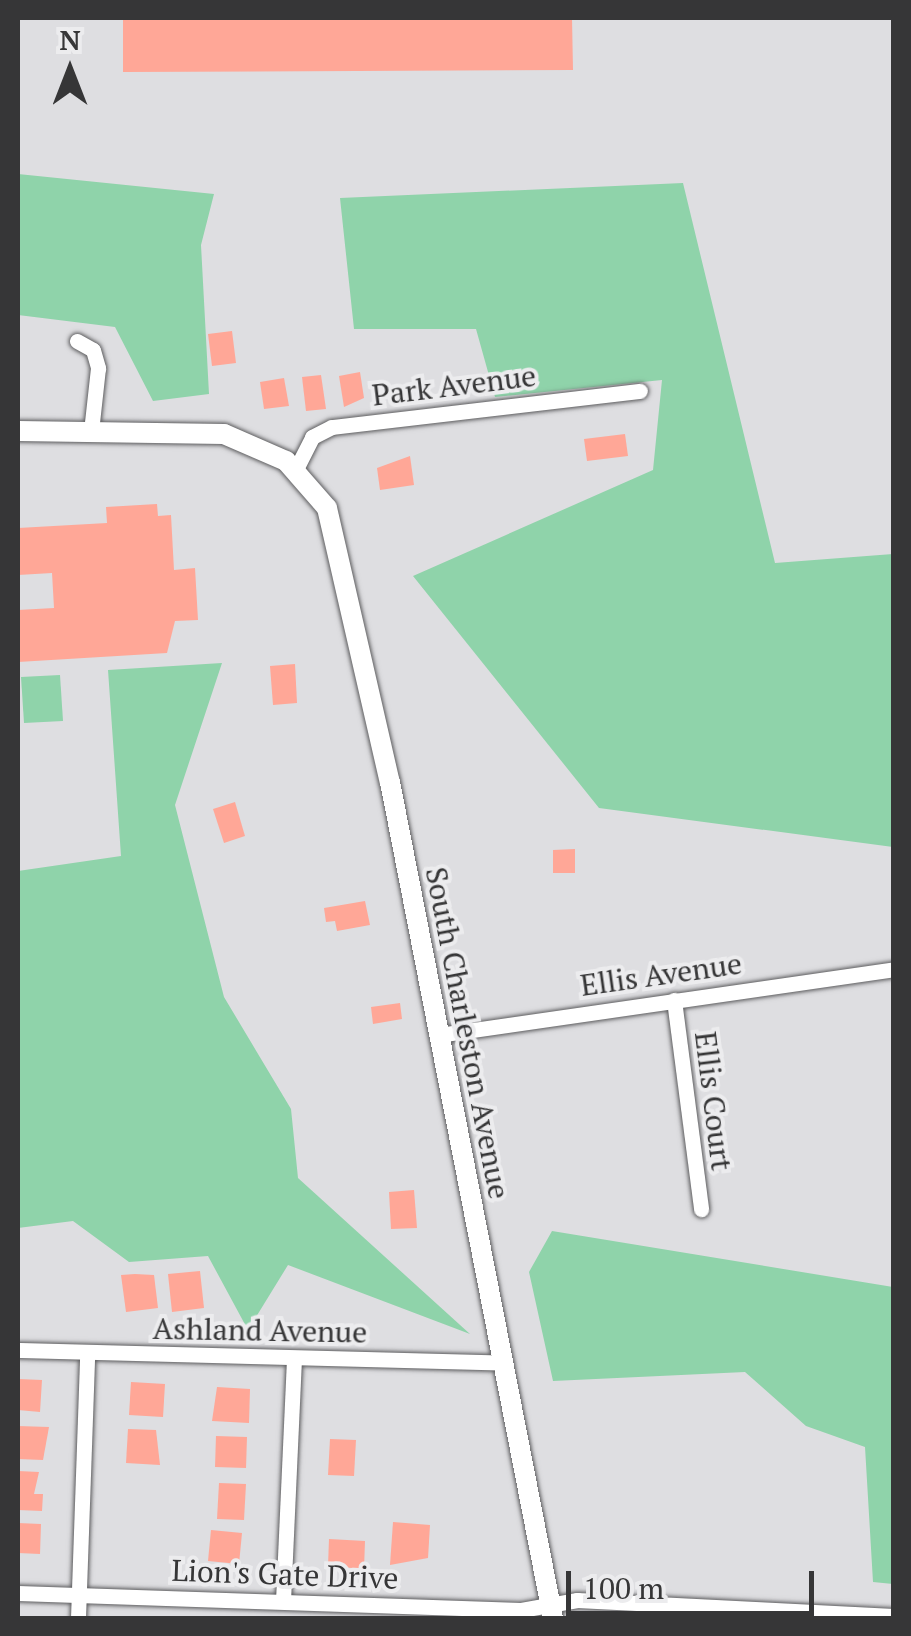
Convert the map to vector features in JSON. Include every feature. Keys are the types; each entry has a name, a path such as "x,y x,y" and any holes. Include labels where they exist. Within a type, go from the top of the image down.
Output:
{"street":[{"path":"76,341 93,350 98,368 91,431"},
{"name":"Park Avenue","path":"296,470 312,437 332,427 640,391"},
{"path":"18,431 224,434 296,470"},
{"name":"South Charleston Avenue","path":"296,470 326,508 344,559 551,1612"},
{"name":"Ellis Avenue","path":"438,1035 894,969"},
{"name":"Ellis Court","path":"674,1000 701,1210"},
{"name":"Ashland Avenue","path":"18,1350 294,1360 502,1362"},
{"path":"78,1618 87,1354"},
{"path":"283,1601 294,1360"},
{"name":"Lion's Gate Drive","path":"18,1593 551,1612 576,1600 894,1616"}],"green space":[{"path":"18,174 214,194 201,245 209,394 153,401 115,327 18,315"},
{"path":"683,183 775,563 893,554 893,847 599,808 413,576 653,470 662,380 495,397 476,329 354,329 340,198"},
{"path":"222,663 175,805 224,997 291,1109 298,1178 470,1334 288,1265 248,1330 208,1256 129,1262 73,1221 18,1228 18,871 121,856 108,670"},
{"path":"60,675 63,721 24,723 21,677"},
{"path":"552,1231 893,1287 893,1584 873,1582 865,1447 806,1426 745,1372 553,1381 529,1272"}],"building":[{"path":"123,18 572,18 573,70 123,72"},
{"path":"232,331 236,363 212,366 208,334"},
{"path":"360,372 364,398 344,407 339,376"},
{"path":"321,375 326,409 306,411 302,377"},
{"path":"284,378 289,406 264,409 260,382"},
{"path":"625,434 628,456 587,461 584,439"},
{"path":"410,456 414,485 380,490 377,468"},
{"path":"157,504 158,516 171,515 174,570 195,568 198,620 175,621 167,653 18,662 18,610 54,608 52,573 18,575 18,528 107,523 106,507"},
{"path":"295,664 297,703 273,705 270,666"},
{"path":"235,802 245,836 224,843 213,809"},
{"path":"575,849 575,873 553,873 553,850"},
{"path":"365,901 370,925 337,931 335,921 326,922 324,908"},
{"path":"400,1003 402,1019 373,1024 371,1007"},
{"path":"414,1190 417,1228 391,1229 389,1192"},
{"path":"200,1271 204,1308 172,1312 168,1274"},
{"path":"121,1275 154,1275 158,1308 126,1312"},
{"path":"18,1379 42,1380 40,1412 18,1410"},
{"path":"131,1382 165,1384 163,1417 129,1415"},
{"path":"217,1387 250,1389 249,1423 212,1421"},
{"path":"18,1426 49,1427 43,1460 18,1459"},
{"path":"128,1429 156,1430 160,1465 126,1463"},
{"path":"216,1436 247,1437 246,1468 215,1467"},
{"path":"330,1439 356,1440 354,1476 328,1475"},
{"path":"18,1471 39,1472 34,1494 43,1494 42,1511 18,1510"},
{"path":"219,1483 246,1484 244,1520 217,1519"},
{"path":"393,1522 430,1525 428,1558 390,1565"},
{"path":"18,1523 41,1524 40,1554 18,1553"},
{"path":"211,1530 242,1533 239,1564 208,1561"},
{"path":"329,1539 365,1541 364,1569 328,1566"}]}
